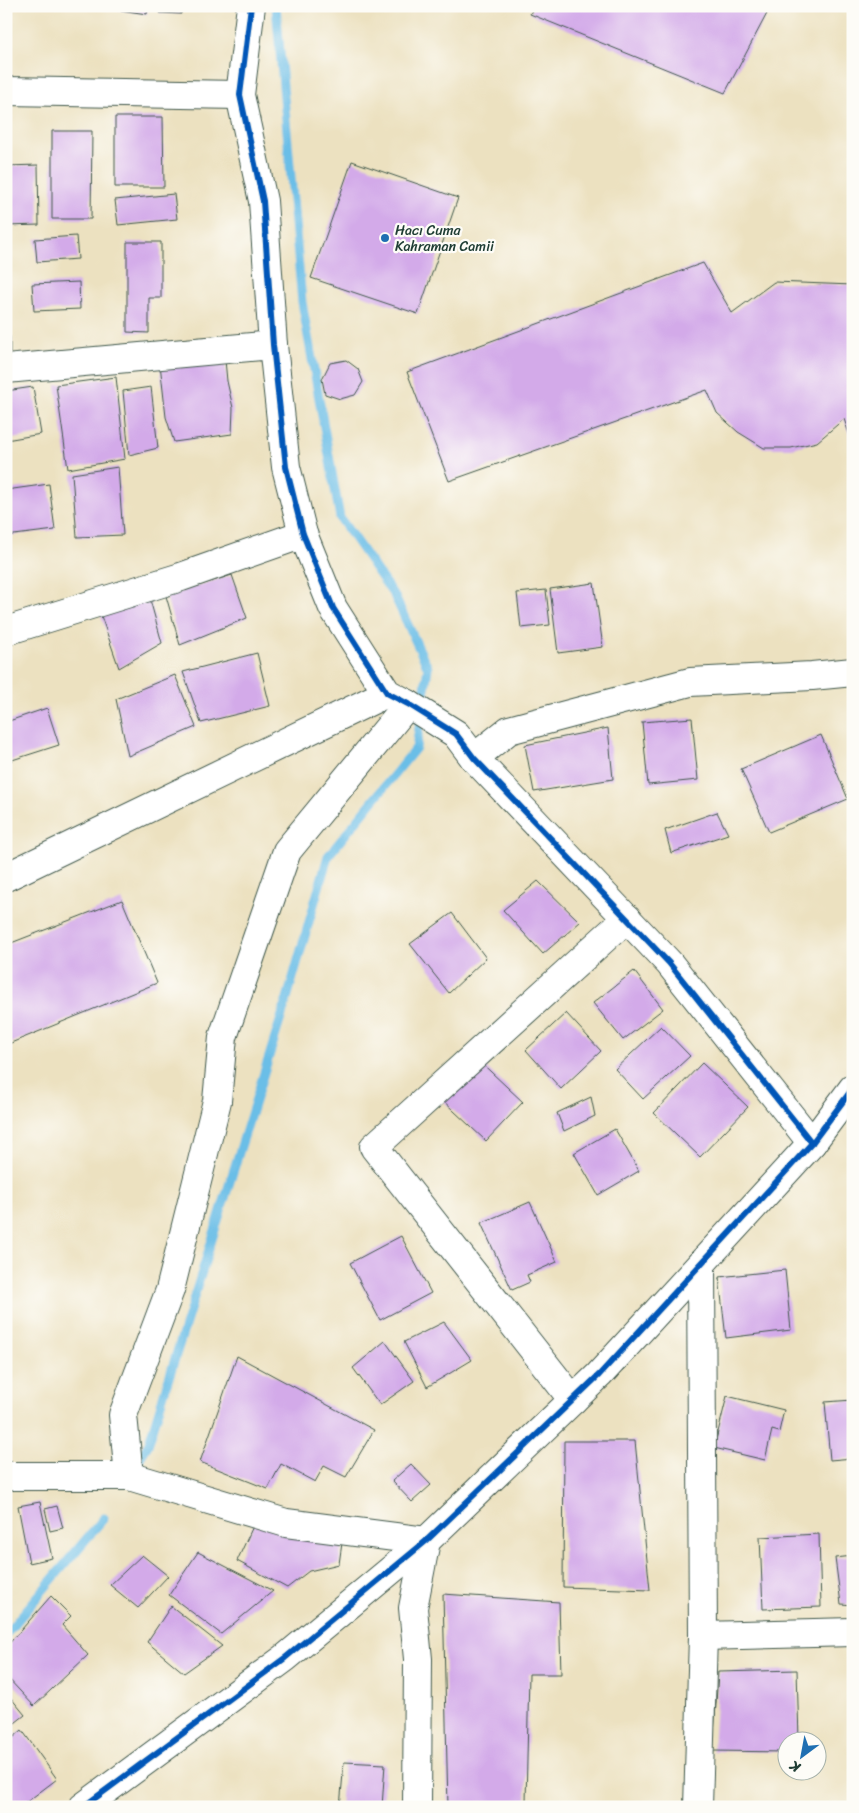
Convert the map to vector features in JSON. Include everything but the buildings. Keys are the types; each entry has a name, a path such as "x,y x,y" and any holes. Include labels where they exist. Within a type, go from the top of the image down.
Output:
{"street":[{"path":"251,6 240,95 263,202 273,345 286,466 302,534 333,608 398,699 456,734 474,758 669,962 812,1143"},
{"path":"6,91 240,95"},
{"path":"6,369 273,345"},
{"path":"6,632 181,577 302,534"},
{"path":"474,758 509,730 690,682 853,672"},
{"path":"6,877 398,699"},
{"path":"129,1476 123,1414 170,1290 217,1101 223,1037 287,851 398,699"},
{"path":"573,1400 374,1147 627,918"},
{"path":"82,1807 285,1658 426,1541 599,1376 812,1143 853,1088"},
{"path":"698,1807 703,1636 701,1264"},
{"path":"6,1476 129,1476 286,1522 426,1541"},
{"path":"417,1807 418,1659 413,1608 426,1541"},
{"path":"703,1636 853,1632"}],"waterway":[{"path":"136,1464 148,1445 286,1002 328,856 416,748 428,668 395,597 340,518 302,302 276,6"},
{"path":"6,1634 104,1518"}],"cycle path":[{"path":"251,6 240,95 263,201 273,345 286,467 303,534 333,608 387,693 456,734 474,758 669,963 812,1143"},
{"path":"83,1807 285,1658 426,1541 599,1375 812,1143 853,1088"}],"place":[{"name":"Hacı Cuma Kahraman Camii","path":"385,238"}]}
